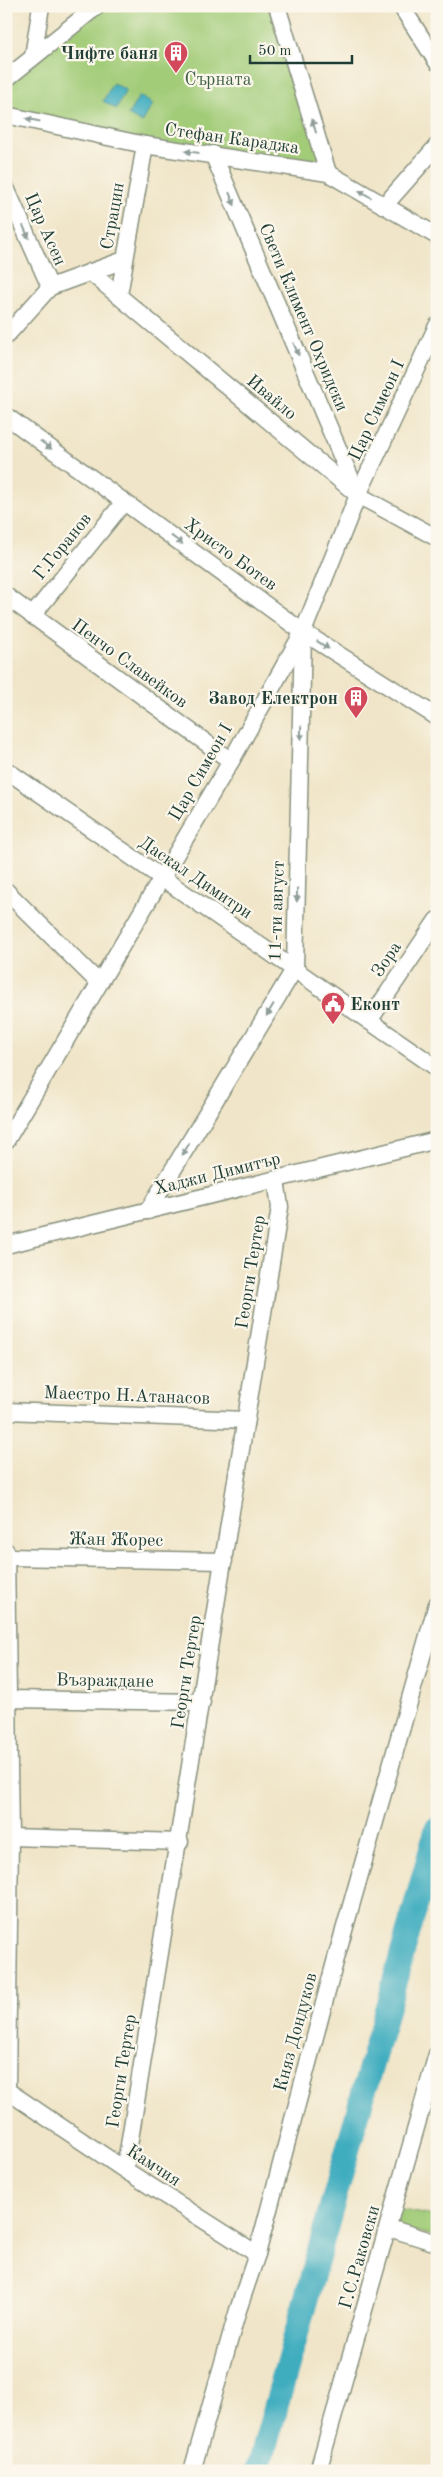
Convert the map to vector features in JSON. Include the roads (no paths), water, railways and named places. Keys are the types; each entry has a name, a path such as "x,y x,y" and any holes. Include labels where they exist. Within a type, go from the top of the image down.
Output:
{"street":[{"path":"33,57 41,6"},
{"path":"6,80 97,6"},
{"path":"277,6 328,173"},
{"path":"401,6 437,62"},
{"name":"Стефан Караджа","path":"6,115 145,145 328,173 437,236"},
{"name":"Страцин","path":"119,295 145,145"},
{"path":"384,206 437,146"},
{"name":"Свети Климент Охридски","path":"213,154 358,495"},
{"name":"Цар Асен","path":"6,188 50,287"},
{"path":"6,336 50,287 124,260"},
{"name":"Ивайло","path":"90,272 358,495 437,538"},
{"name":"Цар Симеон I","path":"6,1141 304,632 358,495 437,326"},
{"name":"Христо Ботев","path":"6,416 304,632 437,718"},
{"name":"Г.Горанов","path":"32,616 124,502"},
{"name":"Пенчо Славейков","path":"6,596 230,761"},
{"name":"11-ти август","path":"148,1211 295,968 304,632"},
{"name":"Даскал Димитри","path":"6,770 437,1068"},
{"path":"6,891 99,983"},
{"name":"Зора","path":"369,1021 437,920"},
{"name":"Хаджи Димитър","path":"6,1245 437,1140"},
{"name":"Георги Тертер","path":"125,2170 180,1842 280,1207 276,1180"},
{"name":"Маестро Н.Атанасов","path":"6,1411 247,1420"},
{"path":"6,1551 10,1837 7,1862 6,2090"},
{"name":"Жан Жорес","path":"6,1557 224,1561"},
{"name":"Княз Дондуков","path":"192,2471 238,2310 257,2254 320,2019 437,1604"},
{"name":"Възраждане","path":"8,1699 202,1702"},
{"path":"10,1837 180,1842"},
{"name":"Г.С.Раковски","path":"318,2471 389,2228 437,2054"},
{"name":"Камчия","path":"6,2090 125,2170 257,2254"},
{"path":"389,2228 437,2243"}],"water":[{"path":"113,83 126,90 116,109 103,101"},
{"path":"139,96 153,104 142,123 128,115"}],"waterway":[{"path":"258,2471 437,1829"}],"place":[{"name":"Чифте баня","path":"176,74"},
{"name":"Завод Електрон","path":"356,719"},
{"name":"Еконт","path":"333,1025"}],"park label":[{"name":"Сърната","path":"218,79"}]}
